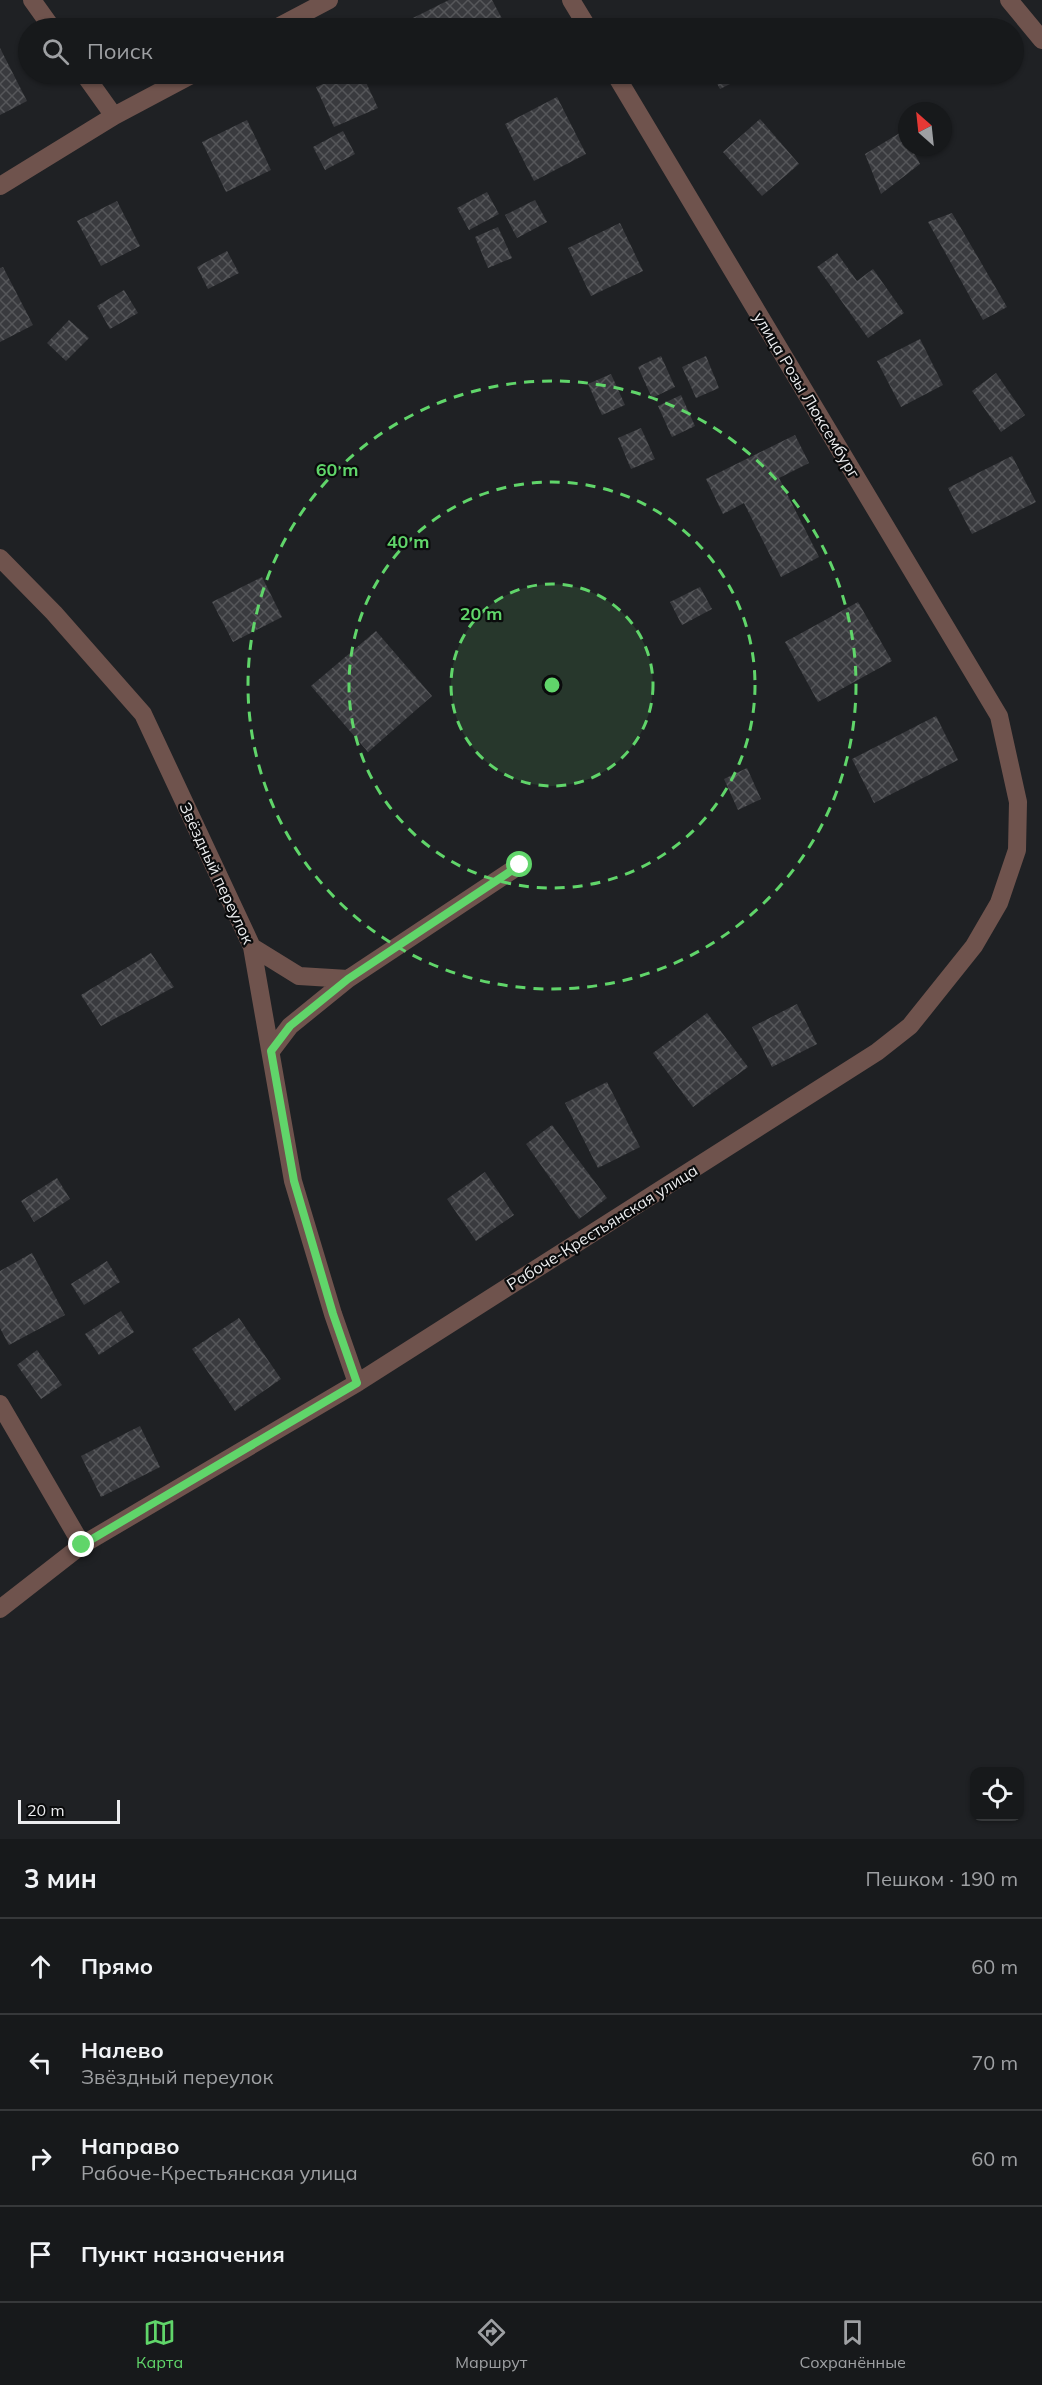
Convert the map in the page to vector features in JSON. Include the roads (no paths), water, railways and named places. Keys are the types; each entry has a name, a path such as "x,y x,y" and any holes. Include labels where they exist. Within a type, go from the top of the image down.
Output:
{"street":[{"path":"32,0 45,18"},
{"path":"295,18 329,0"},
{"path":"571,0 582,18"},
{"path":"1009,0 1024,18"},
{"path":"1024,18 1042,40"},
{"path":"91,84 114,116"},
{"path":"0,186 114,116 174,84"},
{"name":"улица Розы Люксембург","path":"621,84 999,716"},
{"name":"Звёздный переулок","path":"0,558 54,613 143,714 252,947 294,1181 333,1314 357,1383"},
{"name":"Рабоче-Крестьянская улица","path":"0,1609 82,1545 357,1383 878,1052 910,1026 974,946 999,903 1017,849 1018,801 999,716"},
{"path":"271,1051 290,1026 348,979 520,865"},
{"path":"252,947 299,976 348,979"},
{"path":"0,1404 82,1545"}]}
